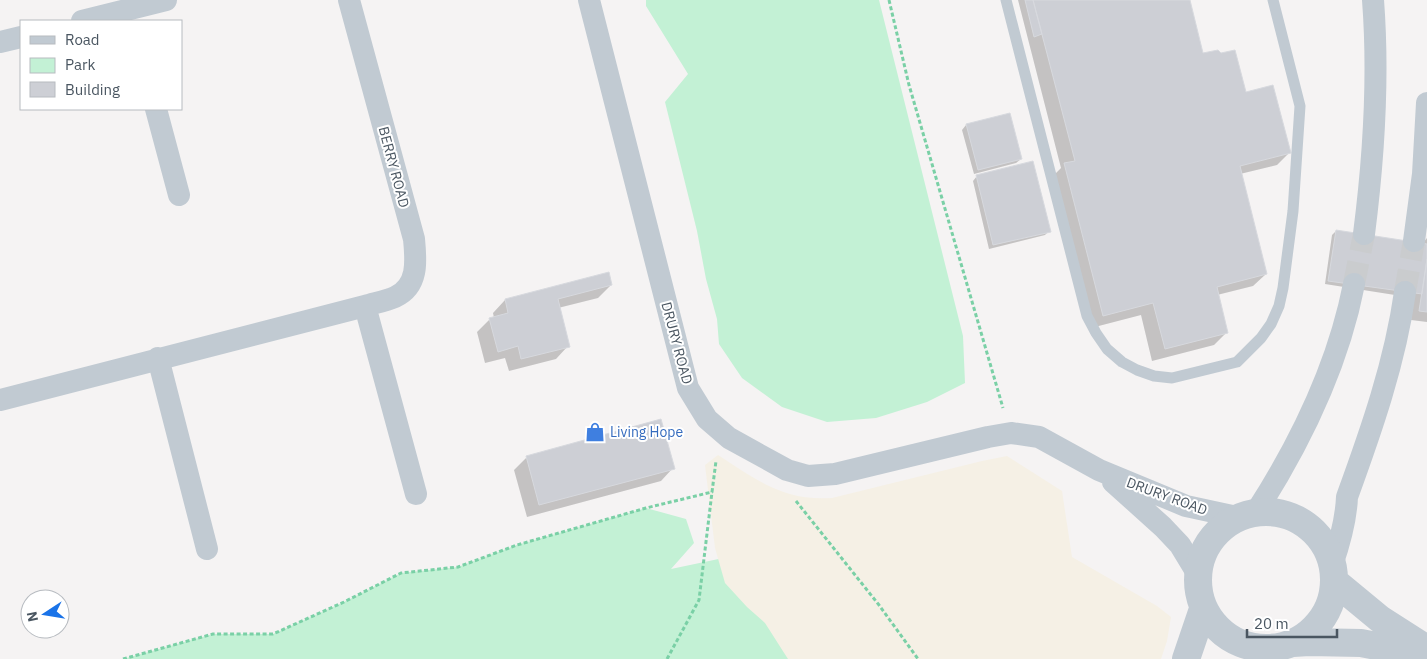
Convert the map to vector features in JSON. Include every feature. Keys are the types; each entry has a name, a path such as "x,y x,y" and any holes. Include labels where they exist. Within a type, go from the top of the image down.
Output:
{"street":[{"path":"90,20 132,15 166,0"},
{"name":"BERRY ROAD","path":"0,400 365,306 396,297 409,286 416,271 414,238 349,0"},
{"name":"DRURY ROAD","path":"589,0 688,388 707,419 729,438 787,470 808,476 835,474 988,436 1011,433 1039,437 1099,470 1186,506 1246,515"},
{"path":"1364,234 1371,181 1375,122 1376,69 1373,0"},
{"path":"0,42 20,37"},
{"path":"1414,241 1423,174 1427,103"},
{"path":"156,110 179,196"},
{"path":"1246,515 1280,474 1312,413 1338,346 1354,284"},
{"path":"1278,650 1306,636 1318,625 1327,612 1332,596 1333,573 1341,539 1347,498 1386,378 1405,292"},
{"path":"365,306 416,494"},
{"path":"158,358 207,549"},
{"name":"DRURY ROAD","path":"1099,470 1163,527 1184,551 1197,574"},
{"path":"1427,649 1380,619 1333,573 1325,546 1312,529 1296,518 1276,512 1246,515 1222,527 1210,540 1201,556 1197,574 1198,592 1203,609 1213,624 1226,636 1242,644 1278,650 1309,642 1361,643 1427,656"},
{"path":"1186,659 1203,609"}],"lane":[{"path":"1006,0 1087,316 1107,349 1122,362 1154,376 1172,378 1237,362 1262,338 1271,324 1283,288 1293,211 1300,106 1273,0"}],"path":[{"path":"889,0 909,85 1006,416"},
{"path":"667,659 699,600 716,458"},
{"path":"123,659 213,634 273,634 344,602 401,573 458,567 518,545 646,508 712,492"},
{"path":"795,500 879,605 918,659"}],"green space":[{"path":"646,0 879,0 963,336 965,383 927,402 876,418 827,422 782,407 742,378 719,344 717,319 665,102 688,74 646,6"},
{"path":"646,508 686,519 694,543 671,569 728,557 839,659 123,659 213,634 273,634 344,602 401,573 458,567 517,545"}],"sand":[{"path":"718,455 771,487 799,496 815,498 832,498 1007,456 1062,491 1072,557 1157,606 1171,617 1167,641 1161,659 788,659 765,623 725,583 715,548 705,465"}],"building":[{"path":"1025,0 1033,0 1042,34 1034,37"},
{"path":"1033,0 1190,0 1203,53 1218,50 1221,53 1235,50 1246,92 1273,85 1291,153 1240,166 1267,274 1217,287 1228,333 1165,349 1153,303 1103,316 1064,163 1075,161"},
{"path":"1010,113 1022,159 978,170 966,124"},
{"path":"1033,161 1051,232 993,245 976,175"},
{"path":"1336,230 1427,244 1422,294 1328,281"},
{"path":"1427,259 1427,312 1419,311"},
{"path":"609,272 612,285 558,299 570,347 521,359 518,346 498,352 489,318 508,313 505,299"},
{"path":"661,419 675,469 539,505 526,456"}],"tunnel":[{"path":"1354,284 1364,234"},
{"path":"1405,292 1414,241"}],"place":[{"name":"Living Hope","path":"595,432"}]}
